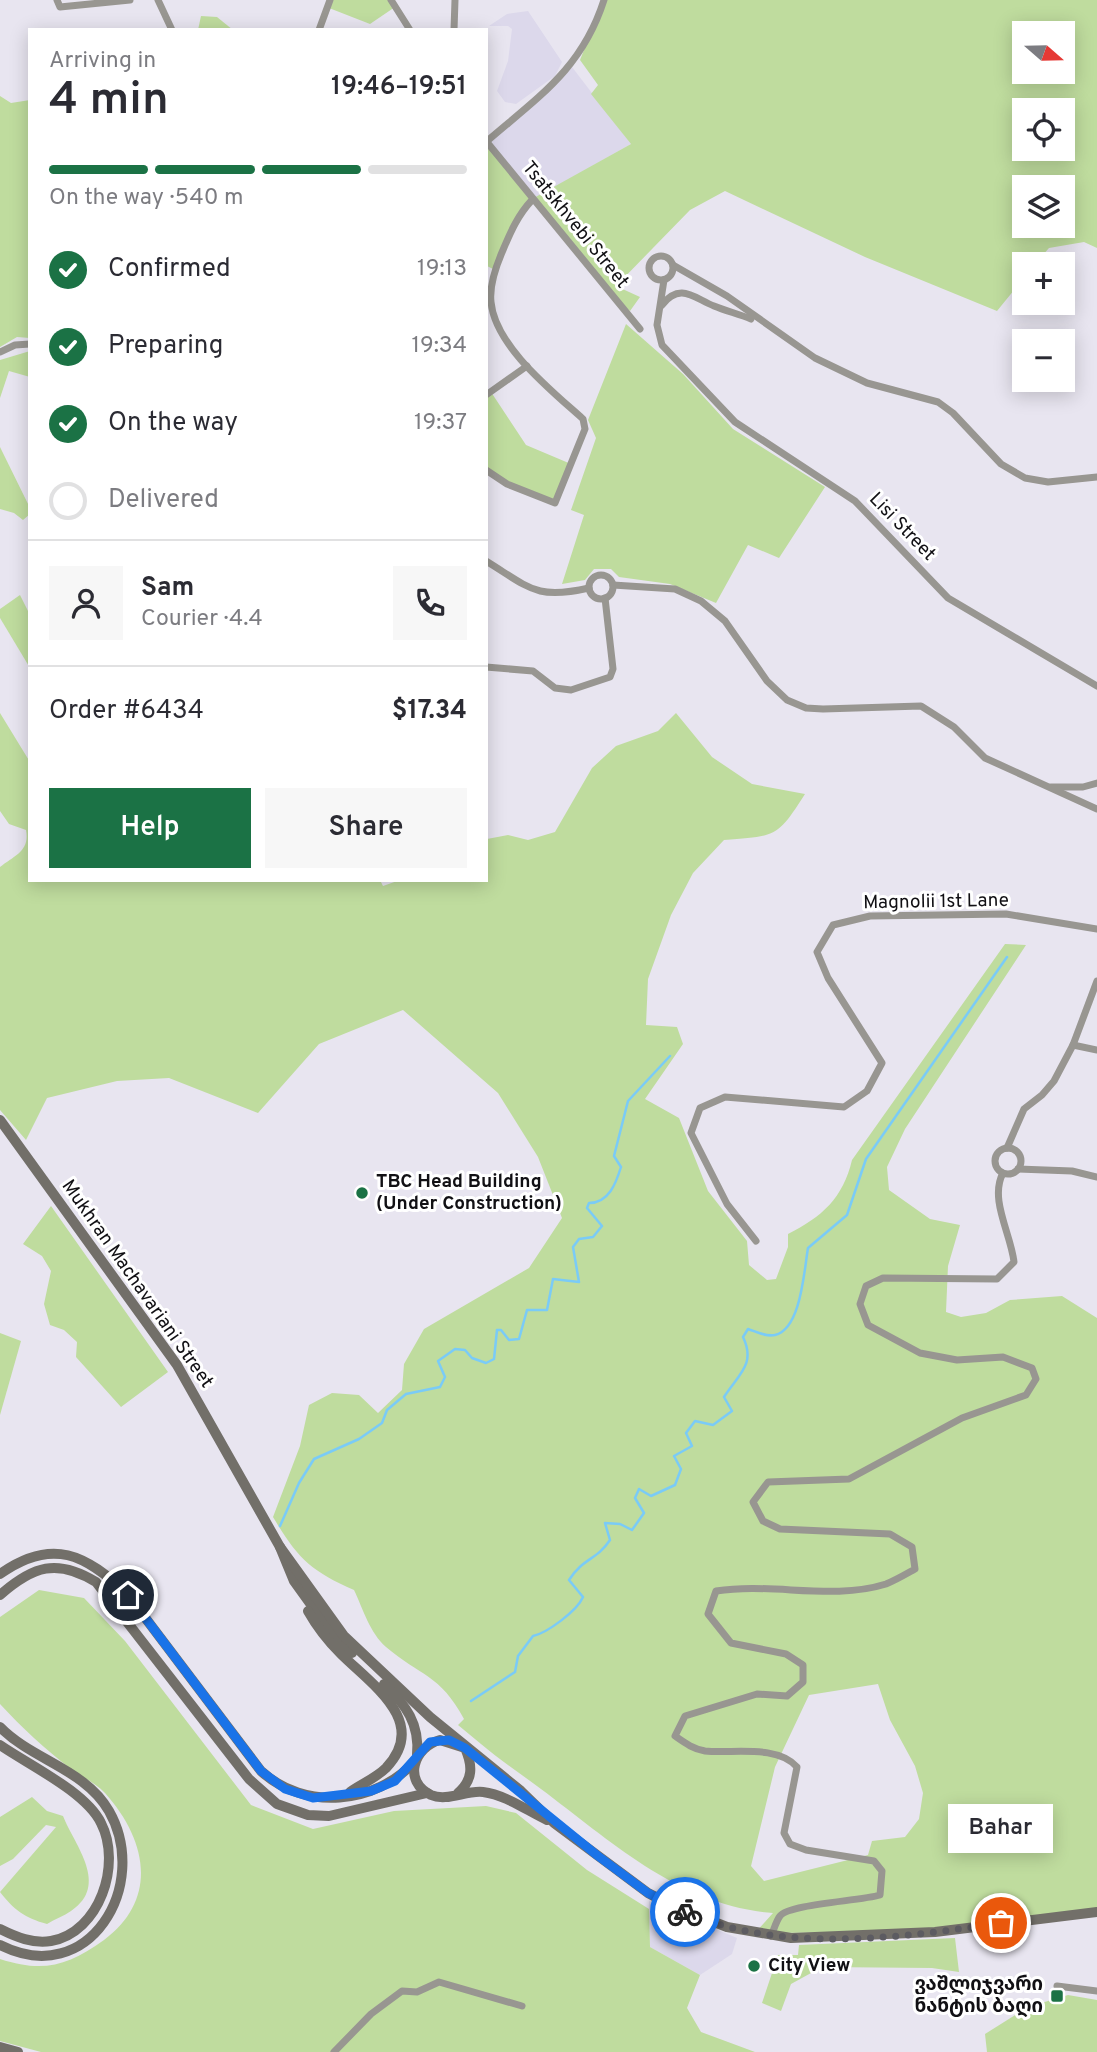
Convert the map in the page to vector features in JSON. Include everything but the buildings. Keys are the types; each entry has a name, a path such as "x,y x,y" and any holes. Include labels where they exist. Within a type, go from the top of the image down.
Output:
{"main road":[{"name":"Mukhran Machavariani Street","path":"0,1120 177,1365 280,1547 344,1636 465,1748 520,1791 554,1823 659,1900 713,1923 771,1936 910,1934 1097,1912"},
{"name":"Mukhran Machavariani Street","path":"280,1547 294,1581 330,1631 402,1702 415,1726 416,1758"},
{"path":"0,1574 16,1563 58,1552 102,1569 128,1595 267,1776 285,1789 303,1796 345,1795 388,1784 423,1748 440,1740 465,1748 471,1772 469,1780 458,1793"},
{"path":"0,1595 18,1579 56,1567 78,1572 96,1582 249,1779 284,1808 307,1815 328,1816 427,1793 443,1798 458,1793 497,1795 554,1823"},
{"path":"294,1581 311,1616 327,1640 382,1694 393,1707 401,1725 401,1742 389,1764 345,1795"},
{"path":"0,1727 95,1793 109,1811 123,1859 115,1900 107,1918 83,1944 44,1959 26,1957 0,1945"},
{"path":"0,1745 88,1806 101,1821 108,1841 110,1868 94,1910 64,1937 34,1942 0,1929"},
{"path":"416,1758 415,1779 427,1793"},
{"path":"0,2047 18,2052"}],"street":[{"path":"57,0 60,6 130,0"},
{"path":"158,0 171,28"},
{"path":"320,28 330,0"},
{"path":"391,0 409,28"},
{"path":"454,28 455,0"},
{"path":"488,140 563,76 575,62 590,36 604,0"},
{"name":"Tsatskhvebi Street","path":"488,142 532,200 640,329"},
{"path":"488,471 506,484 555,503 585,429 583,419 527,366 497,322 491,302 495,270 518,215 532,200"},
{"path":"673,265 670,276 664,280 653,276 649,269 651,261 662,256 669,258 673,265 727,296 758,321 815,358 867,383 939,402 953,412 1001,464 1025,478 1048,482 1097,477"},
{"name":"Lisi Street","path":"664,280 657,326 662,345 735,422 855,501 948,598 1097,686"},
{"path":"659,308 673,294 688,292 713,306 758,321"},
{"path":"0,352 15,345 28,344"},
{"path":"488,394 527,366"},
{"path":"488,562 543,594 558,595 589,588"},
{"path":"598,575 608,576 613,585 612,593 606,598 596,598 589,588 590,581 598,575"},
{"path":"613,585 675,589 701,601 725,621 766,681 788,700 806,708 823,709 921,706 954,727 985,758 1097,809"},
{"path":"488,667 533,671 555,688 571,690 610,677 613,669 606,598"},
{"path":"1047,787 1083,787 1097,783"},
{"name":"Magnolii 1st Lane","path":"756,1241 727,1204 691,1133 700,1108 725,1097 844,1107 867,1091 882,1063 828,978 817,952 833,925 870,916 1006,914 1097,929"},
{"path":"1007,1148 1018,1153 1021,1161 1018,1169 1012,1173 1003,1173 997,1168 995,1159 999,1152 1007,1148 1024,1109 1054,1081 1073,1045 1097,981"},
{"path":"1073,1045 1097,1050"},
{"path":"1018,1169 1072,1171 1097,1177"},
{"path":"771,1936 780,1915 794,1907 859,1902 880,1895 882,1871 874,1861 806,1850 790,1844 784,1833 797,1767 793,1762 780,1756 707,1751 690,1747 675,1736 685,1716 757,1694 787,1696 803,1682 803,1665 786,1654 731,1643 708,1614 716,1591 747,1586 840,1591 886,1584 915,1569 912,1547 890,1534 780,1529 763,1521 754,1502 768,1482 849,1479 962,1418 1026,1395 1036,1379 1032,1368 1003,1357 957,1360 920,1353 868,1325 860,1304 866,1286 883,1278 997,1279 1014,1262 1012,1245 1004,1226 998,1182 1003,1173"},
{"path":"334,2052 370,2014 402,1991 417,1992 439,1982 522,2006"},
{"path":"1057,1986 1097,1991"}],"shaded area":[{"path":"528,11 562,62 555,76 516,104 505,102 497,91 508,61 512,29 508,26 489,26 507,14"},
{"path":"572,67 631,144 532,200 488,140"},
{"path":"649,1901 737,1938 732,1954 700,1975 650,1947"}],"green space":[{"path":"332,0 391,0 395,7 370,24 329,8"},
{"path":"604,0 1097,0 1097,248 1084,242 1049,248 1046,252 1012,252 1012,293 997,311 865,257 725,191 690,210 616,286 640,297 630,311 615,299 532,200 518,215 495,270 488,266 488,142 532,199 631,144 591,94 598,85 580,60"},
{"path":"201,16 217,17 231,28 198,28"},
{"path":"0,96 11,103 28,100 28,338 17,337 0,347"},
{"path":"626,324 683,374 733,429 825,487 779,558 748,545 716,603 670,584 619,577 611,569 594,569 585,580 562,584 584,515 571,510 596,438 588,420"},
{"path":"28,352 28,376 9,371 0,398 0,360"},
{"path":"491,392 526,445 571,464 555,503 507,484 488,471 488,394"},
{"path":"0,447 28,504 28,516 23,520 14,513 0,509"},
{"path":"20,595 28,611 28,665 0,618 0,609"},
{"path":"0,713 28,759 28,882 381,882 383,886 394,882 488,882 488,839 508,835 528,840 555,832 592,768 616,746 658,731 676,713 712,757 752,784 805,794 788,819 774,832 724,840 693,873 671,915 648,979 646,1025 677,1027 683,1044 645,1099 679,1118 708,1191 747,1241 749,1265 767,1280 776,1279 788,1247 788,1234 811,1221 837,1196 852,1160 1005,944 1026,945 905,1129 887,1167 889,1190 930,1219 960,1225 948,1266 946,1312 961,1317 986,1313 1010,1300 1062,1296 1097,1318 1097,1912 935,1932 755,1933 773,1913 739,1908 677,1885 621,1850 458,1725 464,1719 438,1684 398,1657 380,1641 371,1628 354,1590 316,1570 298,1554 273,1517 300,1446 309,1405 332,1393 359,1395 378,1413 402,1390 404,1364 424,1329 529,1268 562,1218 538,1157 498,1093 403,1010 319,1044 258,1113 169,1078 117,1081 47,1098 26,1140 0,1110 0,867 20,852 27,837 26,830 9,824 0,811","holes":["878,1684 890,1720 915,1766 923,1793 919,1819 905,1837 872,1841 868,1855 764,1881 751,1866 775,1767 809,1695"]},
{"path":"51,1206 168,1372 121,1407 76,1357 77,1342 64,1330 50,1325 44,1304 51,1271 42,1256 23,1244"},
{"path":"0,1333 21,1341 0,1415"},
{"path":"39,1590 84,1598 125,1641 251,1805 313,1829 394,1811 486,1806 516,1813 587,1870 649,1909 650,1947 700,1975 687,2008 701,2032 755,2052 41,2052 0,2041 0,1959 29,1966 42,1966 79,1956 122,1924 140,1888 138,1849 119,1811 101,1789 52,1754 0,1704 0,1617"},
{"path":"32,1797 47,1811 63,1816 81,1852 89,1877 88,1889 82,1901 71,1911 47,1924 20,1912 0,1892 56,1827 46,1825 13,1859 0,1866 0,1817"},
{"path":"955,1938 959,1972 932,1968 822,1967 791,1984 781,2011 762,2003 778,1955 798,1955 799,1945"},
{"path":"1068,1995 1097,2000 1097,2052 987,2052 985,2034 1028,2007"}],"waterway":[{"path":"471,1701 515,1672 518,1656 533,1636 561,1621 580,1603 583,1597 569,1580 610,1540 605,1523 620,1524 632,1530 644,1513 635,1498 639,1489 651,1496 675,1485 681,1469 674,1456 692,1446 686,1433 695,1421 713,1425 732,1411 724,1397 747,1362 747,1346 743,1337 748,1329 765,1335 775,1335 791,1322 800,1298 808,1248 847,1215 866,1159 1007,957"},
{"path":"280,1526 299,1483 314,1459 359,1439 382,1423 387,1410 406,1394 440,1387 445,1377 438,1361 455,1349 465,1350 472,1358 486,1363 494,1359 497,1330 501,1330 509,1340 519,1339 527,1310 547,1310 553,1279 579,1282 573,1247 579,1239 593,1237 602,1226 587,1208 589,1203 607,1196 617,1179 621,1167 614,1156 628,1101 670,1056"}],"way so far":[{"path":"685,1912 739,1930 791,1938 910,1934 1001,1923"}],"place":[{"name":"TBC Head Building (Under Construction)","path":"362,1193"},
{"name":"Bahar","path":"1001,1923"},
{"name":"City View","path":"754,1966"},
{"name":"ვაშლიჯვარი ნანტის ბაღი","path":"1057,1996"}],"route":[{"path":"128,1595 261,1771 285,1789 313,1798 371,1791 395,1781 430,1742 449,1740 465,1748 490,1767 538,1806 554,1823 648,1893 685,1912"}]}
